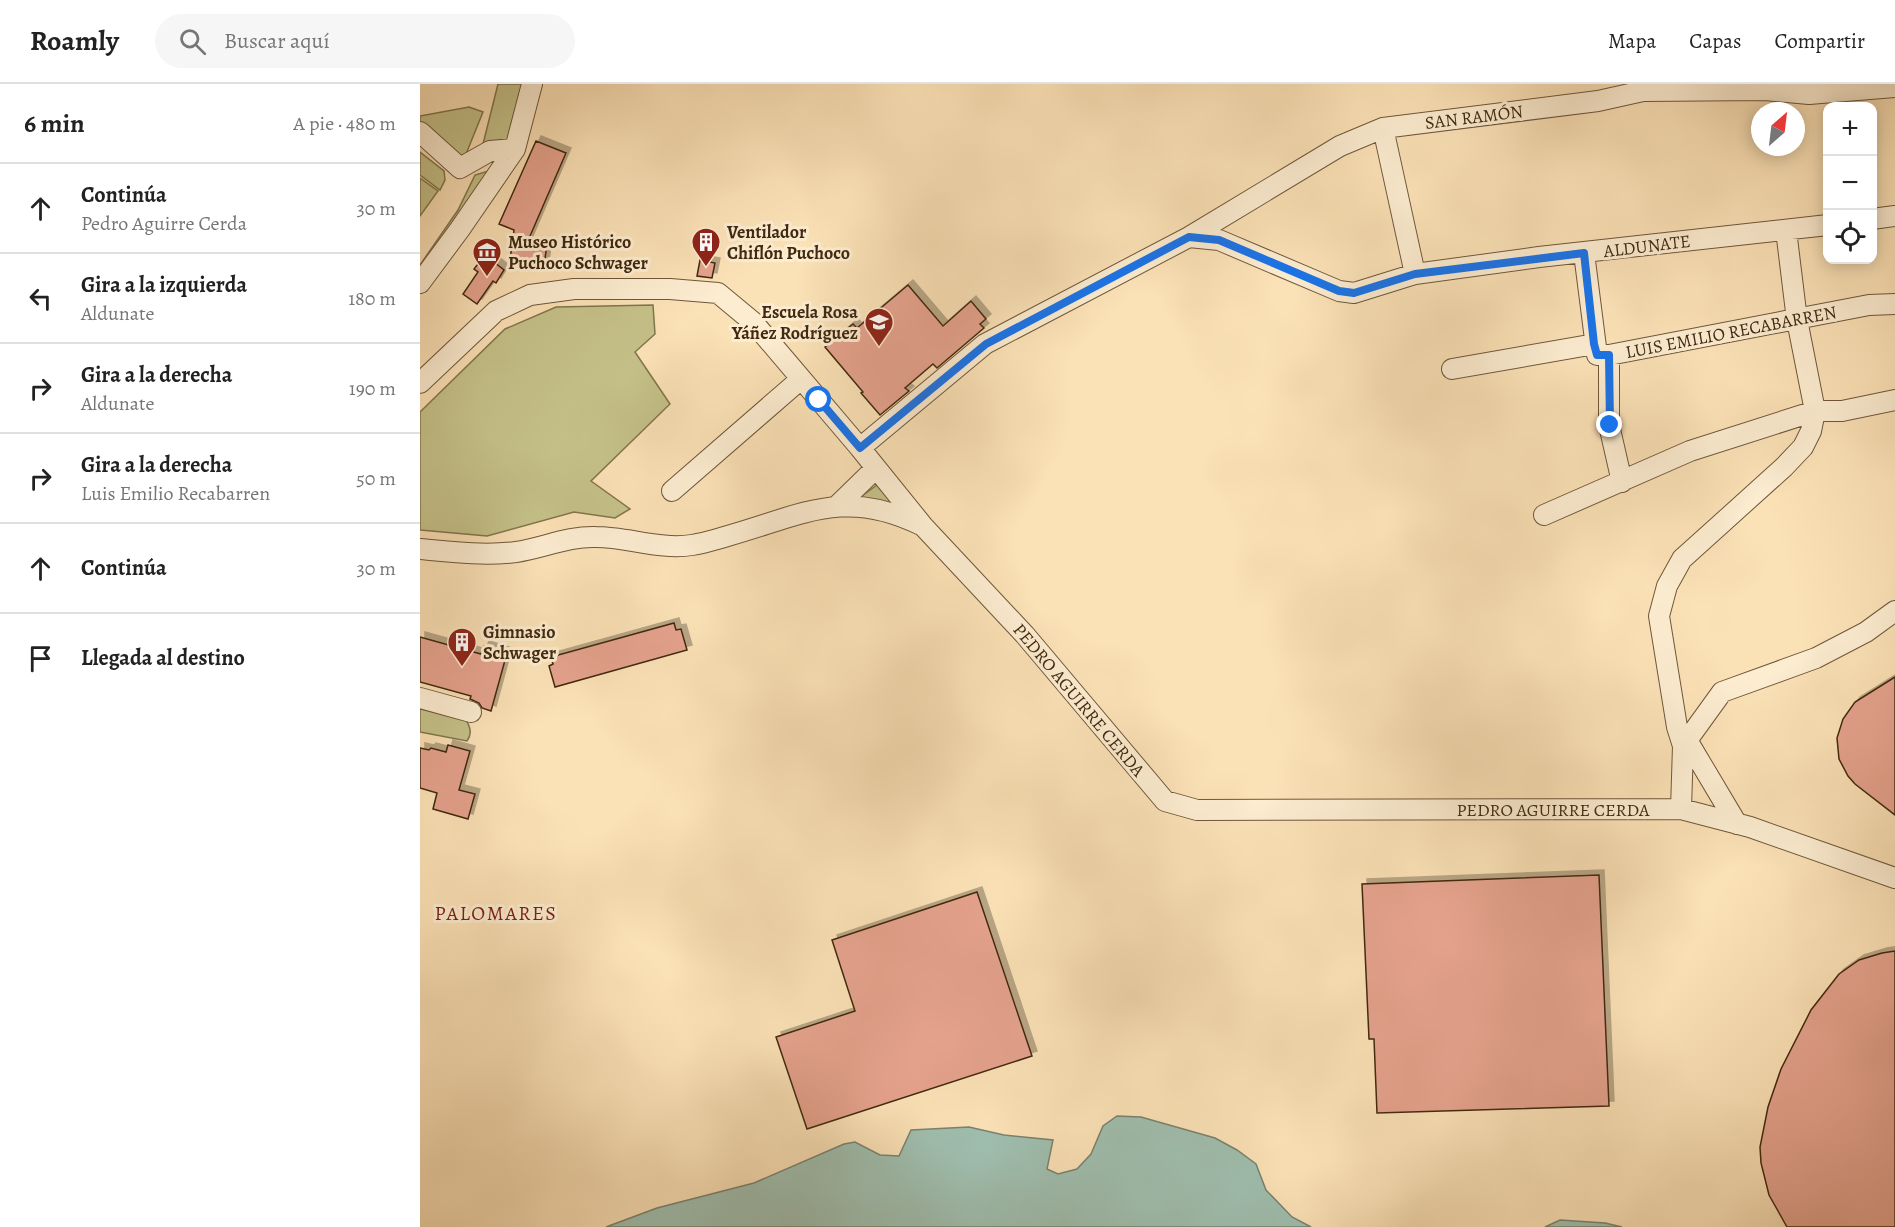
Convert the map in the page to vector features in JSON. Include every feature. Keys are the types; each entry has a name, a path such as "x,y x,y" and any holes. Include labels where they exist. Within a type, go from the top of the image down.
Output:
{"street":[{"path":"420,283 515,149 532,84"},
{"name":"SAN RAMÓN","path":"1189,237 1340,146 1383,128 1598,101 1643,91 1765,90 1809,94 1895,87"},
{"path":"1383,128 1415,274"},
{"path":"420,132 460,168 490,151 515,149"},
{"path":"1877,218 1895,216"},
{"name":"ALDUNATE","path":"1189,237 1219,240 1339,291 1354,293 1415,274 1823,225"},
{"path":"1737,824 1677,727 1659,616 1666,586 1683,559 1784,467 1803,447 1811,431 1815,411 1797,320 1786,230"},
{"path":"860,448 986,344 1189,237"},
{"path":"1584,253 1602,350 1610,425 1622,482"},
{"name":"PEDRO AGUIRRE CERDA","path":"420,383 496,311 530,296 574,289 670,289 718,293 753,322 923,526 1025,635 1166,801 1197,810 1681,809 1737,824 1895,878"},
{"name":"LUIS EMILIO RECABARREN","path":"1452,369 1602,350 1797,320 1869,305 1895,304"},
{"path":"672,491 801,379"},
{"path":"1544,514 1690,451 1815,411 1842,411 1895,400"},
{"path":"838,505 876,468"},
{"path":"420,549 502,553 531,549 565,539 598,537 667,546 689,546 752,529 782,518 838,505 890,512 923,526"},
{"path":"1681,809 1685,743 1722,692 1816,658 1866,632 1895,611"},
{"path":"420,698 471,712"}],"shaded area":[{"path":"498,84 525,84 510,147 482,148"},
{"path":"469,107 483,112 462,164 420,127 420,116"},
{"path":"420,152 444,171 445,180 440,190 420,175"},
{"path":"495,169 420,279 420,265 458,210 475,175"},
{"path":"420,178 438,191 420,216"},
{"path":"653,305 655,334 635,352 670,404 591,481 630,509 615,518 574,512 487,536 420,530 420,412 505,329 556,307"},
{"path":"877,485 893,504 859,498"},
{"path":"420,704 462,715 470,728 467,741 420,732"},
{"path":"1117,1116 1141,1117 1215,1138 1237,1150 1256,1164 1266,1190 1292,1217 1311,1227 606,1227 657,1208 754,1183 844,1144 855,1142 880,1155 899,1156 911,1130 969,1127 1004,1135 1053,1140 1047,1169 1058,1174 1077,1169 1091,1154 1103,1126"},
{"path":"1560,1220 1605,1223 1622,1227 1545,1227"}],"building":[{"path":"536,141 566,153 527,243 547,245 544,265 510,260 514,230 499,224"},
{"name":"Museo Histórico Puchoco Schwager","path":"485,255 504,270 496,283 493,281 477,304 463,294 478,272 474,269"},
{"name":"Ventilador Chiflón Puchoco","path":"700,260 715,263 712,278 697,276"},
{"path":"908,285 943,326 971,301 986,319 980,324 984,328 937,368 933,364 905,388 909,391 880,415 825,347 853,324 857,328"},
{"path":"674,623 676,630 681,629 687,650 555,687 549,666 553,664 551,657"},
{"name":"Gimnasio Schwager","path":"420,637 481,654 484,646 507,653 491,711 482,708 479,703 470,699 471,696 420,682"},
{"path":"1895,677 1895,815 1848,776 1839,759 1837,738 1843,719 1855,702"},
{"path":"448,745 470,751 459,790 475,794 468,819 433,809 437,793 420,788 420,748 446,752"},
{"path":"1599,875 1609,1106 1377,1113 1374,1039 1369,1039 1362,884"},
{"path":"977,892 1032,1056 807,1129 776,1037 855,1011 832,940"},
{"path":"1895,951 1895,1227 1787,1227 1769,1195 1761,1163 1760,1147 1768,1107 1781,1069 1811,1010 1839,974 1859,960"}],"place":[{"name":"Ventilador Chiflón Puchoco","path":"706,268"},
{"name":"Museo Histórico Puchoco Schwager","path":"487,278"},
{"name":"Escuela Rosa Yáñez Rodríguez","path":"879,348"},
{"name":"Gimnasio Schwager","path":"462,668"}],"district":[{"name":"PALOMARES","path":"496,913"}],"route":[{"path":"819,400 860,448 986,344 1189,237 1219,240 1339,291 1354,293 1415,274 1584,253 1594,344 1597,355 1609,355 1610,425"}]}
